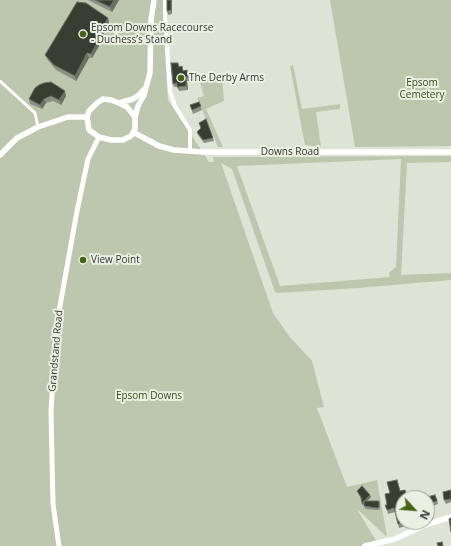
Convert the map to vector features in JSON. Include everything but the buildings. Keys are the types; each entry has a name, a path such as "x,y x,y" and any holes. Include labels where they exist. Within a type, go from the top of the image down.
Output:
{"main road":[{"path":"135,117 127,107 111,100 103,99 96,103 89,111 87,117 89,130 99,137 111,140 123,140 131,136 136,122 135,117 150,73 150,20 154,0"},
{"path":"119,103 132,99 140,94 147,85"},
{"path":"0,155 17,138 38,127 68,117 87,117"},
{"name":"Downs Road","path":"133,132 159,146 174,150 254,153 451,152"},
{"path":"365,546 395,539 425,525 451,517"}],"street":[{"path":"165,0 170,91 175,106 190,130 190,151"},
{"path":"0,81 35,114 38,127"},
{"name":"Grandstand Road","path":"59,546 53,504 52,389 56,328 88,159 99,137"}],"green space":[{"name":"Epsom Downs","path":"0,0 168,0 164,38 168,100 209,162 214,162 213,157 451,156 451,162 407,163 401,275 451,273 451,280 277,293 275,292 232,169 221,163 273,313 289,336 312,361 324,407 317,408 347,487 377,480 387,537 357,509 379,546 0,546","holes":["401,159 396,267 389,273 390,277 280,286 237,166"]},
{"name":"Epsom Cemetery","path":"330,0 451,0 451,146 355,147"},
{"path":"293,65 302,109 340,104 340,109 316,112 321,147 305,145 290,66"},
{"path":"218,74 222,76 224,101 206,109 223,147 218,147 197,98 204,96 199,79 213,78 213,75"}],"place":[{"name":"Epsom Downs Racecourse - Duchess’s Stand","path":"83,34"},
{"name":"The Derby Arms","path":"181,78"},
{"name":"View Point","path":"83,260"}]}
